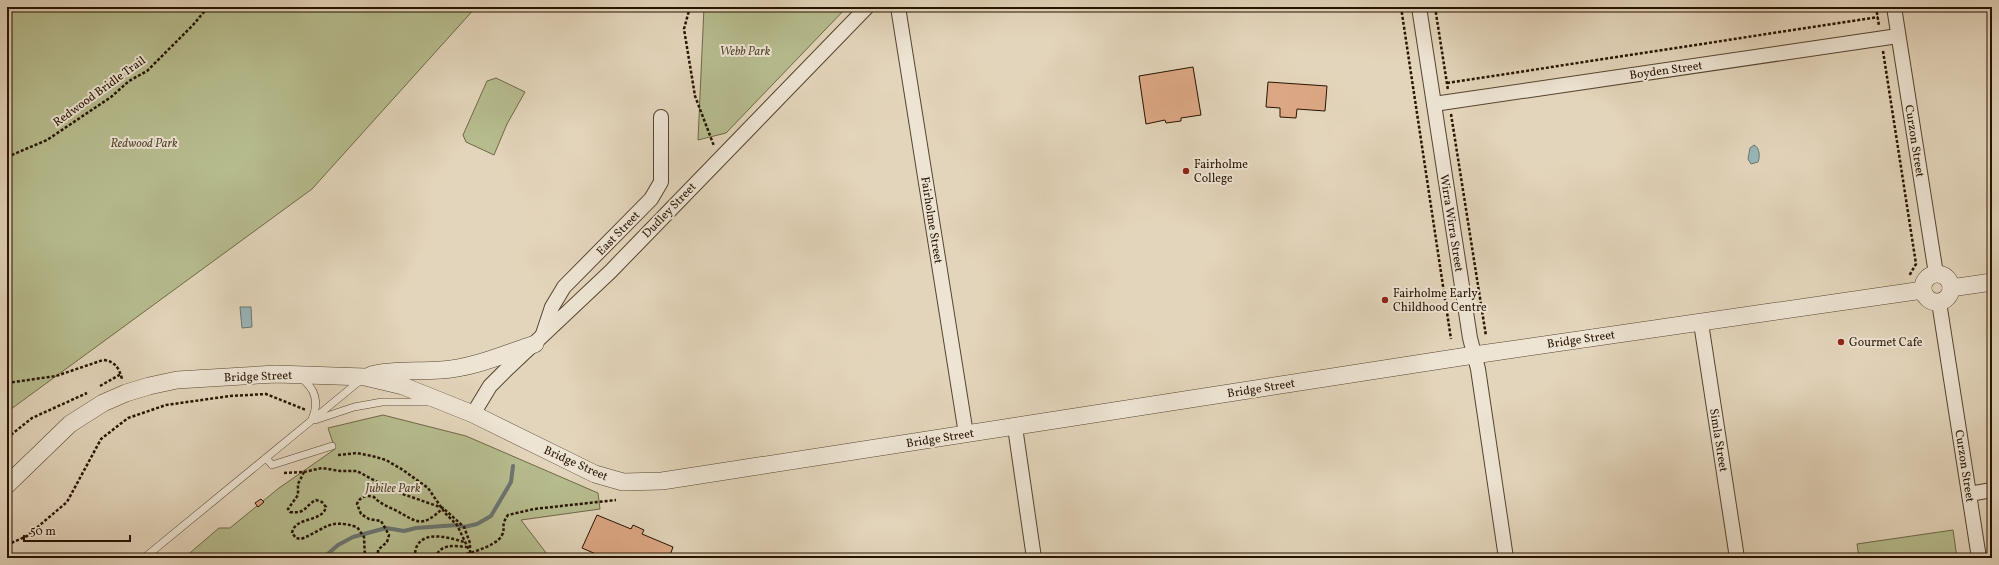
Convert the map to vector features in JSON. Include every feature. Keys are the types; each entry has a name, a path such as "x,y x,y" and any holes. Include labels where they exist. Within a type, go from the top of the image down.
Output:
{"street":[{"name":"Dudley Street","path":"473,414 490,386 610,272 867,7"},
{"name":"Fairholme Street","path":"898,7 966,434"},
{"name":"Wirra Wirra Street","path":"1419,7 1474,354 1478,369 1506,558"},
{"name":"Curzon Street","path":"1894,7 1936,274"},
{"name":"Boyden Street","path":"1434,104 1898,36"},
{"name":"East Street","path":"538,341 552,306 564,287 651,199 661,182 660,117"},
{"path":"1936,274 1946,278 1951,288 1948,297 1939,302 1928,300 1923,290 1926,280 1936,274"},
{"path":"1951,288 1992,282"},
{"name":"Bridge Street","path":"7,485 70,424 104,402 126,392 177,380 228,376 297,374 365,377 403,386 446,402 595,474 616,480 638,482 662,481 1474,354 1701,323 1923,290"},
{"name":"Curzon Street","path":"1939,302 1979,558"},
{"name":"Simla Street","path":"1701,323 1737,558"},
{"path":"365,377 386,371 441,370 463,367 538,341"},
{"path":"1015,427 1034,558"},
{"path":"1969,494 1992,490"}],"lane":[{"path":"297,374 313,389 316,400 315,412 311,422"},
{"path":"144,558 365,377"},
{"path":"311,422 354,407 382,402 446,402"},
{"path":"266,458 272,465 332,446"}],"path":[{"name":"Redwood Bridle Trail","path":"7,157 47,140 110,97 129,81 147,70 193,25 208,7"},
{"path":"690,7 684,29 696,96 720,158"},
{"path":"1401,7 1451,339"},
{"path":"1435,7 1486,336"},
{"path":"1876,7 1916,264 1909,276"},
{"path":"1447,83 1878,18"},
{"path":"7,383 56,376 103,360 108,360 117,365 126,392"},
{"path":"7,438 32,418 87,394 121,374"},
{"path":"7,545 26,536 67,502 101,439 128,418 166,405 230,396 266,394 307,411 311,422"},
{"path":"333,456 357,453 386,460 396,465 428,488 446,513 457,525 470,553"},
{"path":"272,465 278,471 283,473 304,472 322,468 340,471 357,471 394,491 443,508 464,526 470,543 470,558"},
{"path":"293,473 299,469"},
{"path":"304,472 298,484 298,496 289,505 288,509 290,512 298,513 306,510 316,500 322,502 326,507 323,513 318,516 297,524 293,528 292,533 294,536 301,539 328,524 337,522 357,526 364,537 365,558"},
{"path":"378,558 378,550 386,542 389,535 381,521 369,519 360,514 357,504 360,498 368,495 374,496 411,520 420,522 432,519 443,508"},
{"path":"447,558 457,558 497,542 502,535 502,523 508,515 534,509 616,500"},
{"path":"414,558 416,546 427,537 446,536 464,542"},
{"path":"435,558 438,551 447,546 468,547"},
{"path":"465,558 470,553"}],"green space":[{"name":"Redwood Park","path":"7,7 476,7 312,189 7,412"},
{"name":"Webb Park","path":"704,7 847,7 726,133 698,140"},
{"path":"496,78 525,92 507,124 494,155 466,142 463,135 487,81"},
{"name":"Jubilee Park","path":"383,415 466,436 598,493 600,509 521,520 550,558 184,558 219,528 230,528 279,488 335,449 328,428"},
{"path":"1953,530 1957,558 1859,558 1857,544"}],"water":[{"path":"1754,145 1758,150 1759,158 1758,162 1751,164 1748,159 1750,148"},
{"path":"240,307 251,307 252,327 242,328"}],"building":[{"path":"1193,67 1201,115 1181,118 1181,121 1166,123 1165,120 1146,124 1139,76"},
{"path":"1268,82 1327,86 1325,111 1297,109 1296,118 1280,117 1280,108 1266,107"},
{"path":"261,499 264,502 258,507 255,503"},
{"path":"597,515 631,529 633,525 644,530 642,534 673,547 669,558 605,558 582,548"}],"waterway":[{"path":"323,558 338,545 353,537 386,528 404,531 416,528 457,525 464,527 477,524 491,516 511,482 513,466"}],"place":[{"name":"Fairholme College","path":"1186,171"},
{"name":"Fairholme Early Childhood Centre","path":"1385,300"},
{"name":"Gourmet Cafe","path":"1841,342"}]}
